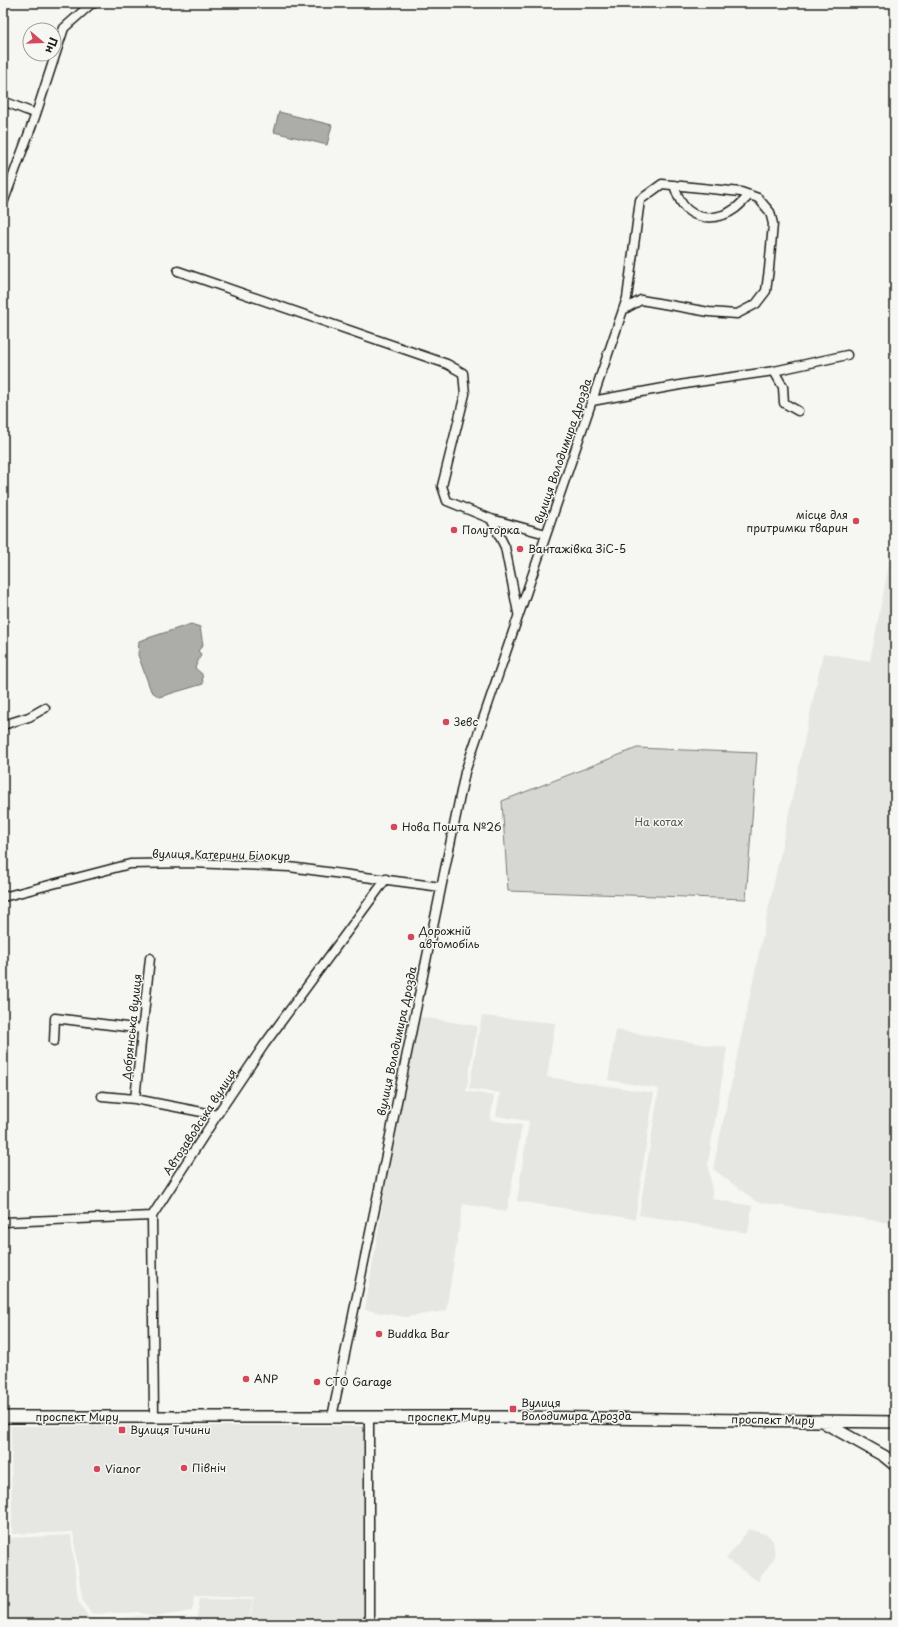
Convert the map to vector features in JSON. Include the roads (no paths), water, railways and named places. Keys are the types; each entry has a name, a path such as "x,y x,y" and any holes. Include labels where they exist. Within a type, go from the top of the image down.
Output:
{"main road":[{"name":"проспект Миру","path":"3,1417 514,1417 895,1422"},
{"path":"821,1421 884,1456 895,1465"}],"street":[{"path":"3,203 36,114 64,28 91,4 95,3"},
{"path":"3,101 36,114"},
{"name":"вулиця Володимира Дрозда","path":"332,1417 464,772 624,310 629,287 640,200 662,184 674,185 741,192 758,198 770,212 773,224 766,292 756,304 737,314 708,312 641,300"},
{"path":"674,185 683,206 694,214 705,218 719,216 735,209 750,195"},
{"path":"178,271 447,364 463,373 466,394 442,486 447,501 491,518 546,534"},
{"path":"624,310 641,300 634,296 629,287"},
{"path":"592,401 691,383 774,371 847,355"},
{"path":"774,371 783,387 784,403 798,411"},
{"path":"491,518 505,547 518,616"},
{"path":"3,725 29,717 45,708"},
{"name":"вулиця Катерини Білокур","path":"3,897 130,864 191,863 289,867 440,887"},
{"name":"Автозаводська вулиця","path":"152,1216 217,1115 264,1046 386,879"},
{"name":"Добрянська вулиця","path":"134,1099 150,958"},
{"path":"54,1041 55,1018 142,1029"},
{"path":"102,1096 134,1099 217,1115"},
{"path":"3,1222 152,1216 154,1417"},
{"path":"369,1624 370,1417"}],"place":[{"name":"місце для притримки тварин","path":"856,521"},
{"name":"Полуторка","path":"454,530"},
{"name":"Вантажівка ЗіС-5","path":"520,549"},
{"name":"Зевс","path":"446,722"},
{"name":"Нова Пошта №26","path":"394,827"},
{"name":"Дорожній автомобіль","path":"411,937"},
{"name":"Buddka Bar","path":"379,1334"},
{"name":"ANP","path":"246,1379"},
{"name":"СТО Garage","path":"317,1382"},
{"name":"Вулиця Володимира Дрозда","path":"513,1409"},
{"name":"Вулиця Тичини","path":"122,1430"},
{"name":"Північ","path":"184,1468"},
{"name":"Vianor","path":"97,1469"}],"park label":[{"name":"На котах","path":"659,822"}]}
